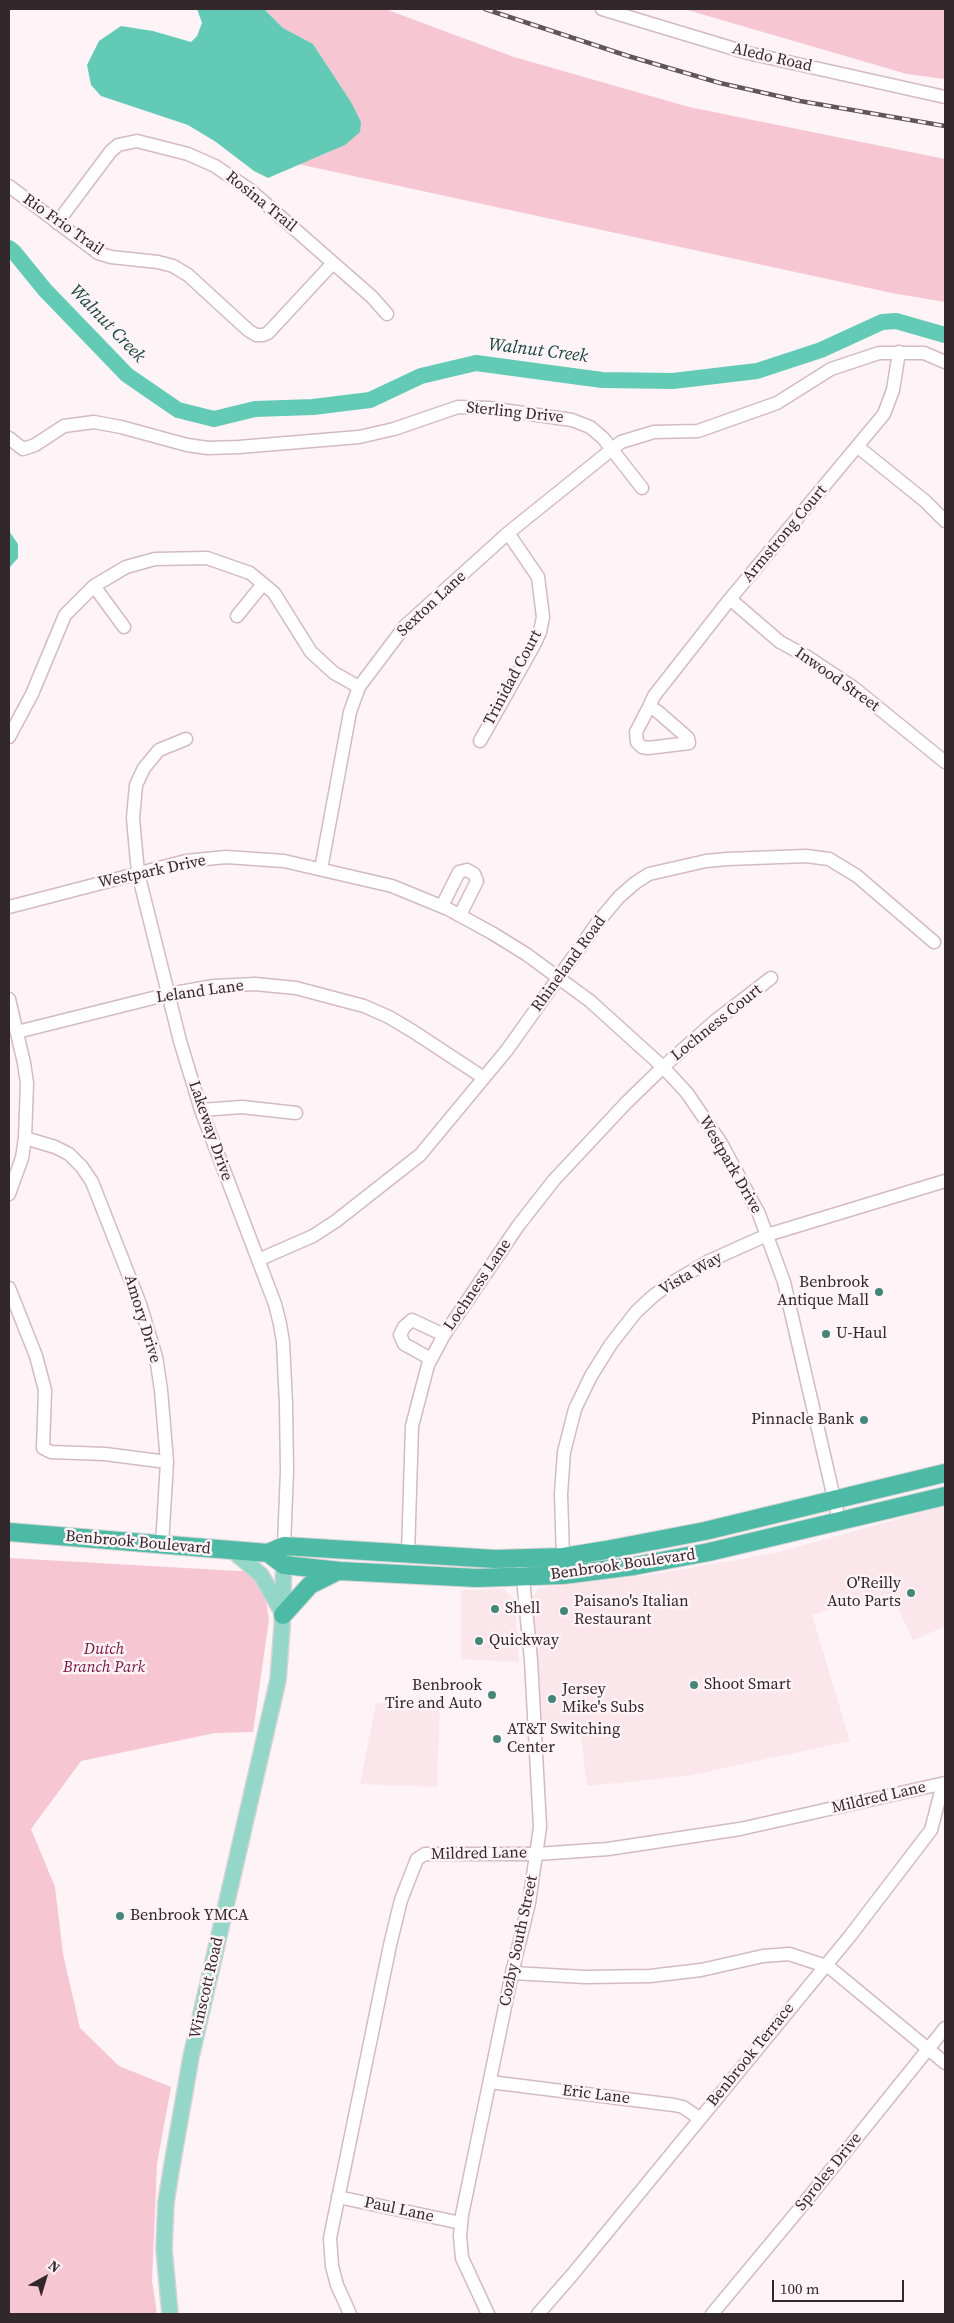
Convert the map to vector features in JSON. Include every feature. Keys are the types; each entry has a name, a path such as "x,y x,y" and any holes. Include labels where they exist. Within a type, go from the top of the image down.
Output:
{"highway":[{"name":"Benbrook Boulevard","path":"9,1532 268,1553 284,1546 408,1554 521,1558 563,1557 705,1531 945,1472"},
{"name":"Benbrook Boulevard","path":"268,1553 284,1564 340,1571 477,1578 563,1575 634,1566 708,1552 945,1496"},
{"path":"283,1615 310,1584 340,1571"}],"main road":[{"name":"Winscott Road","path":"170,2314 164,2249 166,2202 191,2057 277,1689 283,1615 284,1546"},
{"path":"232,1550 261,1575 283,1615"}],"street":[{"name":"Aledo Road","path":"602,9 748,53 945,97"},
{"name":"Rosina Trail","path":"57,223 118,145 137,141 188,154 215,166 250,190 372,297 387,314"},
{"name":"Rio Frio Trail","path":"9,186 98,253 112,257 158,262 173,266 188,275 248,330 256,335 268,333 333,263"},
{"name":"Armstrong Court","path":"649,707 654,696 730,599 884,414 893,390 899,352"},
{"path":"642,488 612,450 622,442 654,432 698,431 777,403 831,369 879,353 924,353 945,362"},
{"name":"Sterling Drive","path":"9,438 23,449 35,445 64,426 94,422 121,427 187,445 208,448 239,447 359,437 394,429 458,407 489,408 572,420 590,427 603,438 612,450"},
{"path":"858,447 925,501 945,521"},
{"name":"Sexton Lane","path":"322,869 350,712 360,687 405,626 508,533 612,450"},
{"name":"Trinidad Court","path":"480,740 534,645 540,632 543,617 538,578 508,533"},
{"path":"9,738 32,694 65,615 94,586 126,567 156,559 207,558 250,573 274,593 310,652 334,673 360,687"},
{"path":"238,616 263,584"},
{"path":"94,586 124,627"},
{"name":"Inwood Street","path":"730,599 780,642 806,656 854,688 945,762"},
{"name":"Lakeway Drive","path":"186,739 159,750 144,768 136,785 133,818 138,873 201,1110 275,1304 283,1342 287,1471 284,1546"},
{"name":"Rhineland Road","path":"258,1260 313,1236 336,1221 420,1155 484,1078 559,978 598,922 619,897 649,874 706,861 806,856 829,859 857,876 934,942"},
{"name":"Westpark Drive","path":"9,907 186,861 226,857 284,861 392,886 442,906 492,933 559,978 590,1001 663,1067 686,1093 721,1143 750,1195 784,1282 839,1520"},
{"path":"442,906 459,872 467,870 474,874 477,881 460,915"},
{"name":"Lochness Court","path":"663,1067 715,1021 772,978"},
{"name":"Leland Lane","path":"17,1032 169,994 214,986 255,984 296,988 343,1000 389,1017 484,1078"},
{"path":"9,999 27,1084 25,1138 22,1158 9,1194"},
{"name":"Lochness Lane","path":"408,1554 412,1426 418,1396 431,1359 444,1335 518,1226 548,1188 626,1103 663,1067"},
{"path":"201,1110 242,1107 296,1113"},
{"name":"Amory Drive","path":"25,1138 55,1147 68,1154 82,1168 92,1182 140,1304 156,1357 161,1390 167,1462 162,1545"},
{"name":"Vista Way","path":"563,1557 561,1494 564,1452 575,1409 591,1376 611,1344 636,1312 665,1286 709,1261 767,1235 945,1181"},
{"path":"9,1288 36,1356 45,1390 44,1448 51,1452 105,1454 167,1462"},
{"path":"431,1359 404,1344 400,1335 404,1326 412,1320 444,1335"},
{"name":"Cozby South Street","path":"488,2314 462,2258 461,2223 512,1973 529,1903 540,1827 531,1660 521,1558"},
{"name":"Mildred Lane","path":"350,2314 338,2285 330,2251 338,2197 400,1900 418,1859 425,1854 537,1854 608,1849 740,1829 944,1783"},
{"name":"Benbrook Terrace","path":"538,2314 572,2275 824,1965 850,1936 930,1830 944,1783"},
{"path":"512,1973 585,1977 650,1976 701,1970 763,1956 789,1954 824,1965 843,1978 945,2063"},
{"name":"Sproles Drive","path":"712,2314 945,2028"},
{"name":"Eric Lane","path":"490,2082 674,2105 683,2107 699,2118"},
{"name":"Paul Lane","path":"338,2197 461,2223"}],"shaded area":[{"path":"197,9 264,9 283,28 313,44 351,102 361,122 360,132 345,145 268,178 254,171 216,142 188,125 101,96 91,85 87,65 99,41 121,26 153,31 191,42 197,36 202,23"},
{"path":"9,531 18,544 18,558 9,568"},
{"path":"945,1506 945,1629 944,1627 913,1640 891,1593 812,1615 850,1741 687,1776 587,1786 580,1728 541,1729 533,1596 539,1588 650,1575 775,1553"},
{"path":"504,1589 515,1600 519,1662 461,1659 461,1590"},
{"path":"376,1703 440,1705 437,1787 360,1784"}],"green space":[{"path":"264,9 385,9 514,57 689,107 945,159 945,302 892,293 298,164 330,152 351,102 313,44 283,28"},
{"path":"684,9 945,9 945,79 907,74"},
{"name":"Dutch Branch Park","path":"9,1558 256,1572 264,1588 269,1619 253,1732 215,1733 81,1761 31,1829 55,1887 63,1954 80,2028 119,2066 171,2087 157,2164 152,2281 157,2314 9,2314"}],"waterway":[{"name":"Walnut Creek","path":"9,248 45,290 127,375 178,410 214,419 255,409 313,407 370,400 421,376 476,363 602,380 673,381 757,371 821,350 882,322 896,321 945,335"}],"railway":[{"path":"485,9 628,56 720,83 800,101 945,126"}],"place":[{"name":"Benbrook Antique Mall","path":"879,1292"},
{"name":"U-Haul","path":"826,1334"},
{"name":"Pinnacle Bank","path":"864,1420"},
{"name":"O'Reilly Auto Parts","path":"911,1593"},
{"name":"Shell","path":"495,1609"},
{"name":"Paisano's Italian Restaurant","path":"564,1611"},
{"name":"Quickway","path":"479,1641"},
{"name":"Shoot Smart","path":"694,1685"},
{"name":"Benbrook Tire and Auto","path":"492,1695"},
{"name":"Jersey Mike's Subs","path":"552,1699"},
{"name":"AT&T Switching Center","path":"497,1739"},
{"name":"Benbrook YMCA","path":"120,1916"}]}
